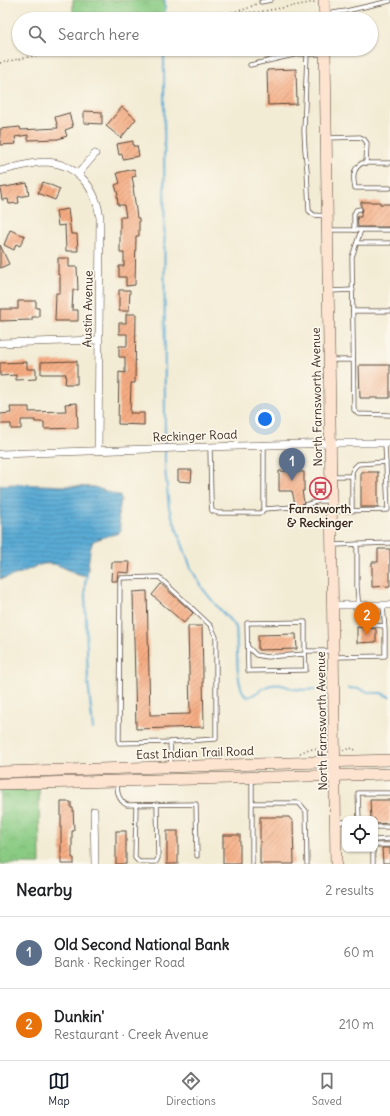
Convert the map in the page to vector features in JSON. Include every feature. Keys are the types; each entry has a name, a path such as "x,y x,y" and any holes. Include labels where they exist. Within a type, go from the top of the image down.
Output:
{"main road":[{"path":"319,1 323,12"},
{"name":"North Farnsworth Avenue","path":"325,56 334,604 335,776 340,822 336,864"},
{"name":"East Indian Trail Road","path":"0,772 390,760"},
{"path":"0,784 390,774"}],"street":[{"path":"0,171 45,162 63,166 78,174 95,154"},
{"name":"Austin Avenue","path":"78,174 91,189 98,205 100,218 98,451"},
{"path":"0,343 98,340"},
{"name":"Reckinger Road","path":"0,454 210,446 387,443"},
{"path":"334,604 387,605"},
{"path":"94,811 95,864"}],"lane":[{"path":"261,2 271,0"},
{"path":"342,12 390,1"},
{"path":"250,65 289,56"},
{"path":"307,56 304,130 308,170 309,211 314,215 328,216"},
{"path":"326,138 360,137 364,139 366,142 366,163"},
{"path":"390,162 362,163 354,170 355,188 390,188"},
{"path":"354,230 354,214 356,210 360,209"},
{"path":"328,230 390,230"},
{"path":"361,230 352,257 354,410 358,414 390,415"},
{"path":"357,243 390,243"},
{"path":"329,291 352,290"},
{"path":"353,311 390,311"},
{"path":"330,360 353,360"},
{"path":"305,505 319,501 332,506 352,510 388,510 386,462 387,443"},
{"path":"210,446 212,511 218,513 261,513 264,508 264,445"},
{"path":"352,510 352,476 354,468 358,464 386,462"},
{"path":"331,476 352,476"},
{"path":"264,508 293,507"},
{"path":"332,545 390,543"},
{"path":"357,544 356,586 360,622 362,624 384,626"},
{"path":"159,576 211,626 216,638 216,739 170,742 119,743 120,578 159,576"},
{"path":"248,647 256,655 267,657 305,653 385,656 384,626 387,605"},
{"path":"305,622 305,653 306,670 248,671 247,623 305,622"},
{"path":"170,742 171,767"},
{"path":"252,778 252,864"},
{"path":"116,781 121,802 127,805 196,804 197,856"},
{"path":"359,816 358,794 390,793"},
{"path":"253,803 299,803 306,811 307,864"},
{"path":"136,805 136,858 139,862 156,862 158,858 157,804"},
{"path":"378,827 390,826"},
{"path":"378,840 390,839"},
{"path":"378,845 390,845"},
{"path":"373,852 373,864"}],"path":[{"path":"259,12 319,1"},
{"path":"235,12 261,2"},
{"path":"0,63 34,56"}],"green space":[{"path":"73,0 164,0 165,12 73,12"},
{"path":"39,788 40,864 0,864 0,789"}],"water":[{"path":"16,484 94,487 120,496 121,500 118,516 121,530 119,533 93,541 90,550 87,575 80,575 53,564 43,564 7,578 0,579 0,485"}],"building":[{"path":"296,69 297,104 268,105 267,70"},
{"path":"122,107 136,119 121,138 106,126"},
{"path":"84,111 102,112 102,124 84,123"},
{"path":"69,113 73,127 65,130 67,136 58,139 28,140 28,135 15,137 16,144 0,145 0,129 20,127 21,130 58,128 55,117"},
{"path":"133,141 133,146 137,146 139,156 123,159 122,154 119,155 117,144"},
{"path":"134,169 136,176 132,177 137,218 139,218 139,236 136,236 135,285 126,286 126,277 119,277 119,266 124,266 124,253 120,253 120,217 126,217 124,205 118,205 118,195 115,185 120,183 117,173"},
{"path":"43,182 60,189 55,200 38,193"},
{"path":"27,183 29,195 18,197 19,203 9,204 8,199 2,200 0,188"},
{"path":"361,202 380,202 380,204 390,204 390,227 358,227 357,217 361,217 361,212 363,210"},
{"path":"68,209 71,234 77,234 78,251 66,251 65,225 58,226 56,211"},
{"path":"10,230 25,236 20,246 16,244 14,250 4,245"},
{"path":"0,245 9,264 0,268"},
{"path":"58,258 69,258 69,267 77,267 78,290 73,290 72,310 78,310 78,321 55,321 56,293 60,293"},
{"path":"119,290 130,290 129,311 119,311"},
{"path":"18,301 36,301 36,308 39,308 39,317 32,317 32,320 0,321 0,309 18,309"},
{"path":"126,314 136,314 135,383 131,383 130,413 144,413 144,425 118,424 119,372 125,373 125,357 119,357 119,346 127,346 127,334 119,334 119,323 126,323"},
{"path":"77,361 77,384 65,384 66,374 41,374 41,362"},
{"path":"27,362 27,369 36,369 36,379 16,380 16,375 0,376 0,363"},
{"path":"359,365 390,365 390,398 360,398"},
{"path":"77,403 78,428 44,429 44,422 35,422 35,420 21,420 21,429 11,429 11,424 0,424 0,414 11,413 10,407 29,407 29,412 66,411 65,404"},
{"path":"178,470 192,470 191,482 178,481"},
{"path":"279,471 304,472 304,491 302,491 304,502 302,504 303,507 296,508 292,491 279,491"},
{"path":"361,472 378,472 378,507 361,507"},
{"path":"378,549 390,549 390,586 372,587 372,562 378,562"},
{"path":"112,562 130,562 129,573 118,572 117,581 111,581"},
{"path":"161,584 193,613 184,623 152,595"},
{"path":"147,591 150,715 190,714 188,626 202,626 204,727 136,729 133,592"},
{"path":"357,627 376,629 376,642 357,643"},
{"path":"296,634 297,649 258,650 258,635"},
{"path":"370,800 390,800 390,823 378,824 378,816 371,816"},
{"path":"61,802 71,802 71,808 73,808 74,831 72,831 72,858 74,858 74,864 61,864"},
{"path":"260,817 289,817 293,822 294,864 260,864"},
{"path":"116,831 126,831 126,864 116,864"},
{"path":"167,831 178,831 178,864 167,864"},
{"path":"223,835 240,835 240,864 223,864"},
{"path":"382,848 390,848 390,863 383,863"}],"waterway":[{"path":"165,0 165,12"},
{"path":"164,56 165,468 169,508 191,568 203,589 236,627 238,675 243,692 247,697 271,685 282,685 298,690 320,689"},
{"path":"87,575 85,592 88,681 93,729"},
{"path":"348,688 359,689 372,693 381,693 390,697"}],"place":[{"name":"Old Second National Bank","path":"292,481"},
{"name":"Farnsworth & Reckinger","path":"320,488"},
{"name":"Dunkin'","path":"367,635"}]}
